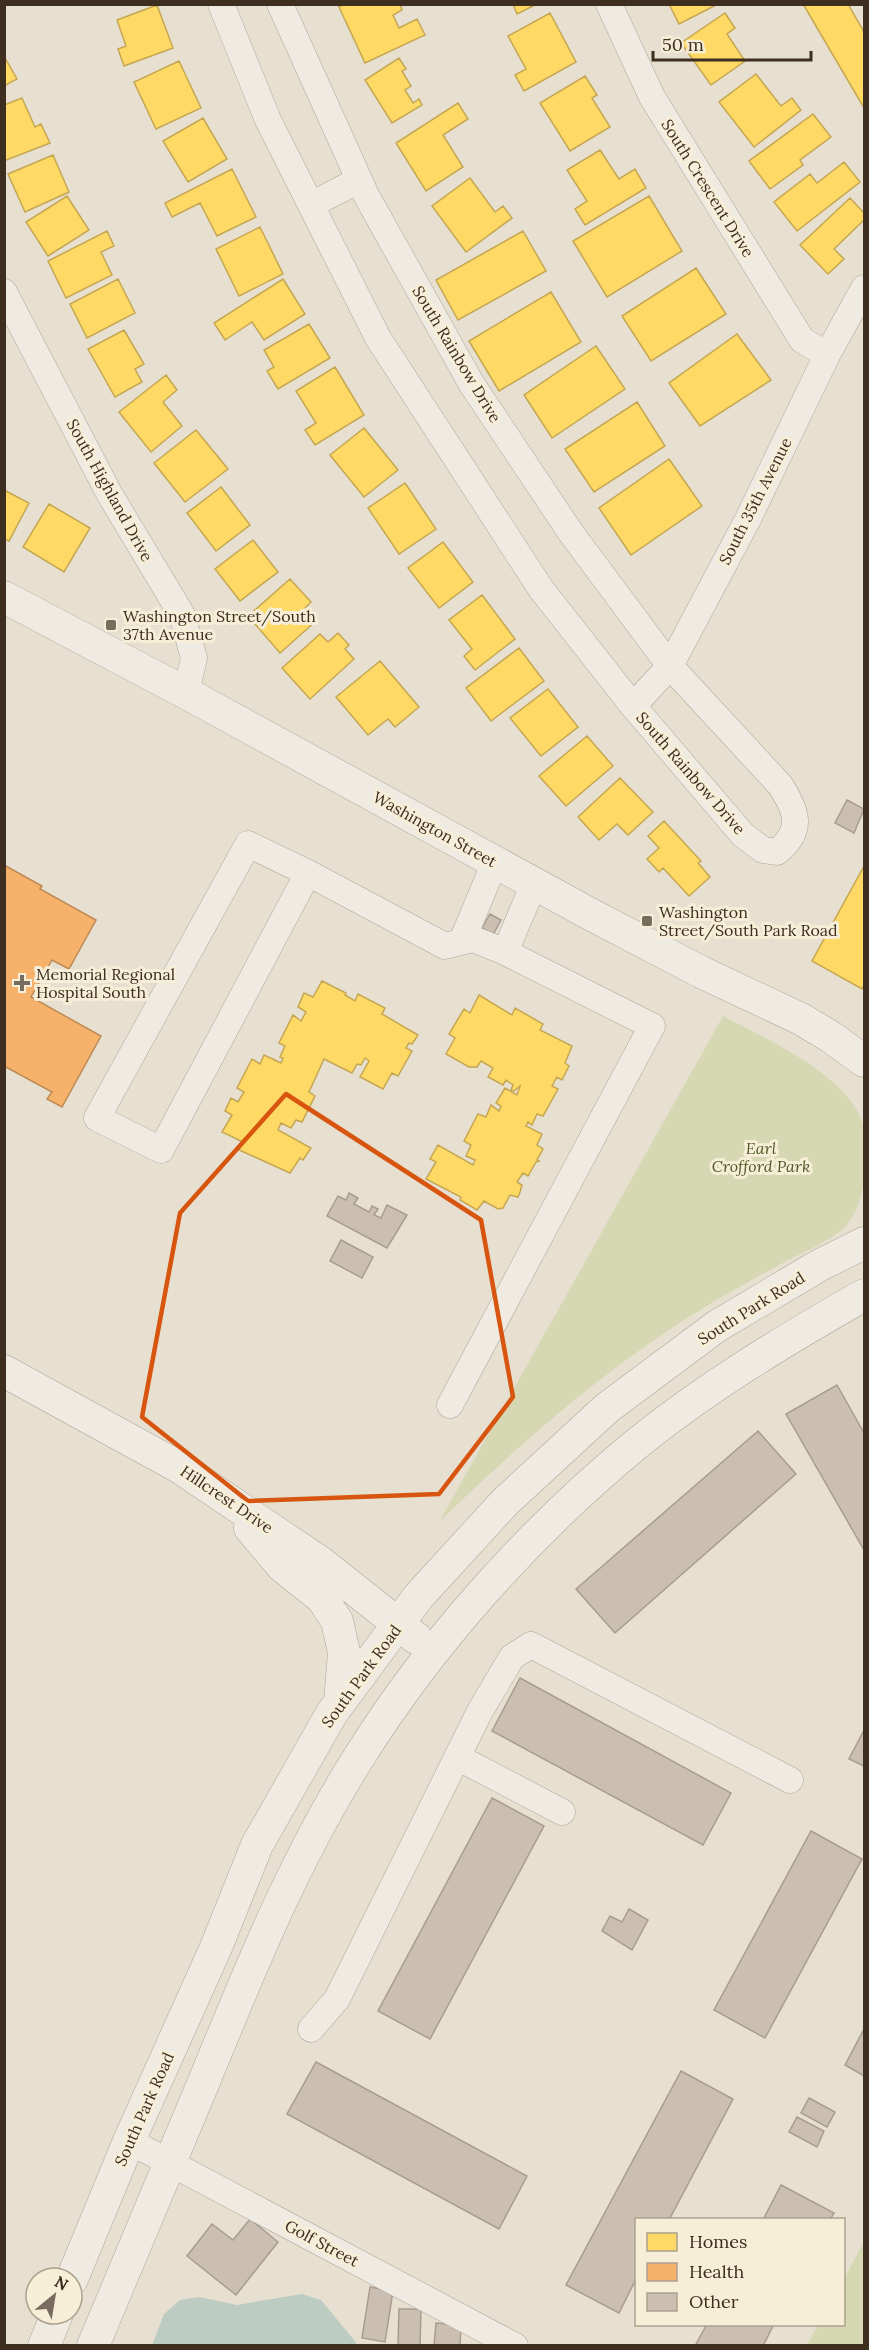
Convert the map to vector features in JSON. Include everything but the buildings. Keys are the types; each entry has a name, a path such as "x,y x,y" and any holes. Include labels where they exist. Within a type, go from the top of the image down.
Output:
{"street":[{"name":"South Rainbow Drive","path":"221,4 268,120 378,338 541,589 633,706 743,835 763,850 777,852 790,841 796,823 791,802 780,784 670,666 571,533 471,383 359,180 280,4"},
{"name":"South Crescent Drive","path":"609,4 652,97 795,330 802,340 827,355"},
{"path":"311,205 359,180"},
{"name":"South 35th Avenue","path":"633,706 670,666 748,519 827,355 864,288"},
{"name":"South Highland Drive","path":"4,292 110,495 182,615 194,658 186,693"},
{"name":"Washington Street","path":"4,597 186,693 534,884 701,972 801,1019 864,1061"},
{"path":"308,873 161,1150 97,1118 248,844 308,873 445,946 473,939 505,952 652,1026 450,1405"},
{"path":"462,941 495,862"},
{"path":"505,952 534,884"},
{"name":"South Park Road","path":"77,2266 129,2141 217,1945 257,1845 332,1713 418,1597 505,1502 607,1408 717,1326 860,1242"},
{"path":"93,2346 252,1965 292,1877 359,1757 432,1652 535,1535 635,1446 741,1368 864,1295"},
{"name":"Hillcrest Drive","path":"4,1371 179,1467 320,1562 432,1652"},
{"path":"222,1496 282,1566 322,1598 337,1621 344,1652 340,1702"},
{"path":"310,2028 337,1999 480,1711 512,1657 531,1644 790,1780"},
{"path":"457,1757 561,1812"},
{"name":"Golf Street","path":"129,2141 515,2346"},
{"path":"44,2346 52,2326"}],"highlighted area":[{"path":"286,1094 481,1220 513,1397 439,1494 248,1501 142,1417 180,1213"}],"green space":[{"name":"Earl Crofford Park","path":"723,1016 800,1058 836,1085 850,1100 860,1116 865,1140 862,1190 854,1214 844,1228 831,1237 716,1300 624,1361 542,1427 439,1522"},
{"path":"864,2241 864,2345 807,2345 817,2326 845,2326 845,2277"}],"shaded area":[{"path":"302,2294 321,2300 357,2345 152,2345 164,2314 180,2300 200,2297 237,2305"}],"place":[{"name":"Washington Street/South 37th Avenue","path":"111,625"},
{"name":"Washington Street/South Park Road","path":"647,921"},
{"name":"Memorial Regional Hospital South","path":"22,983"}]}
